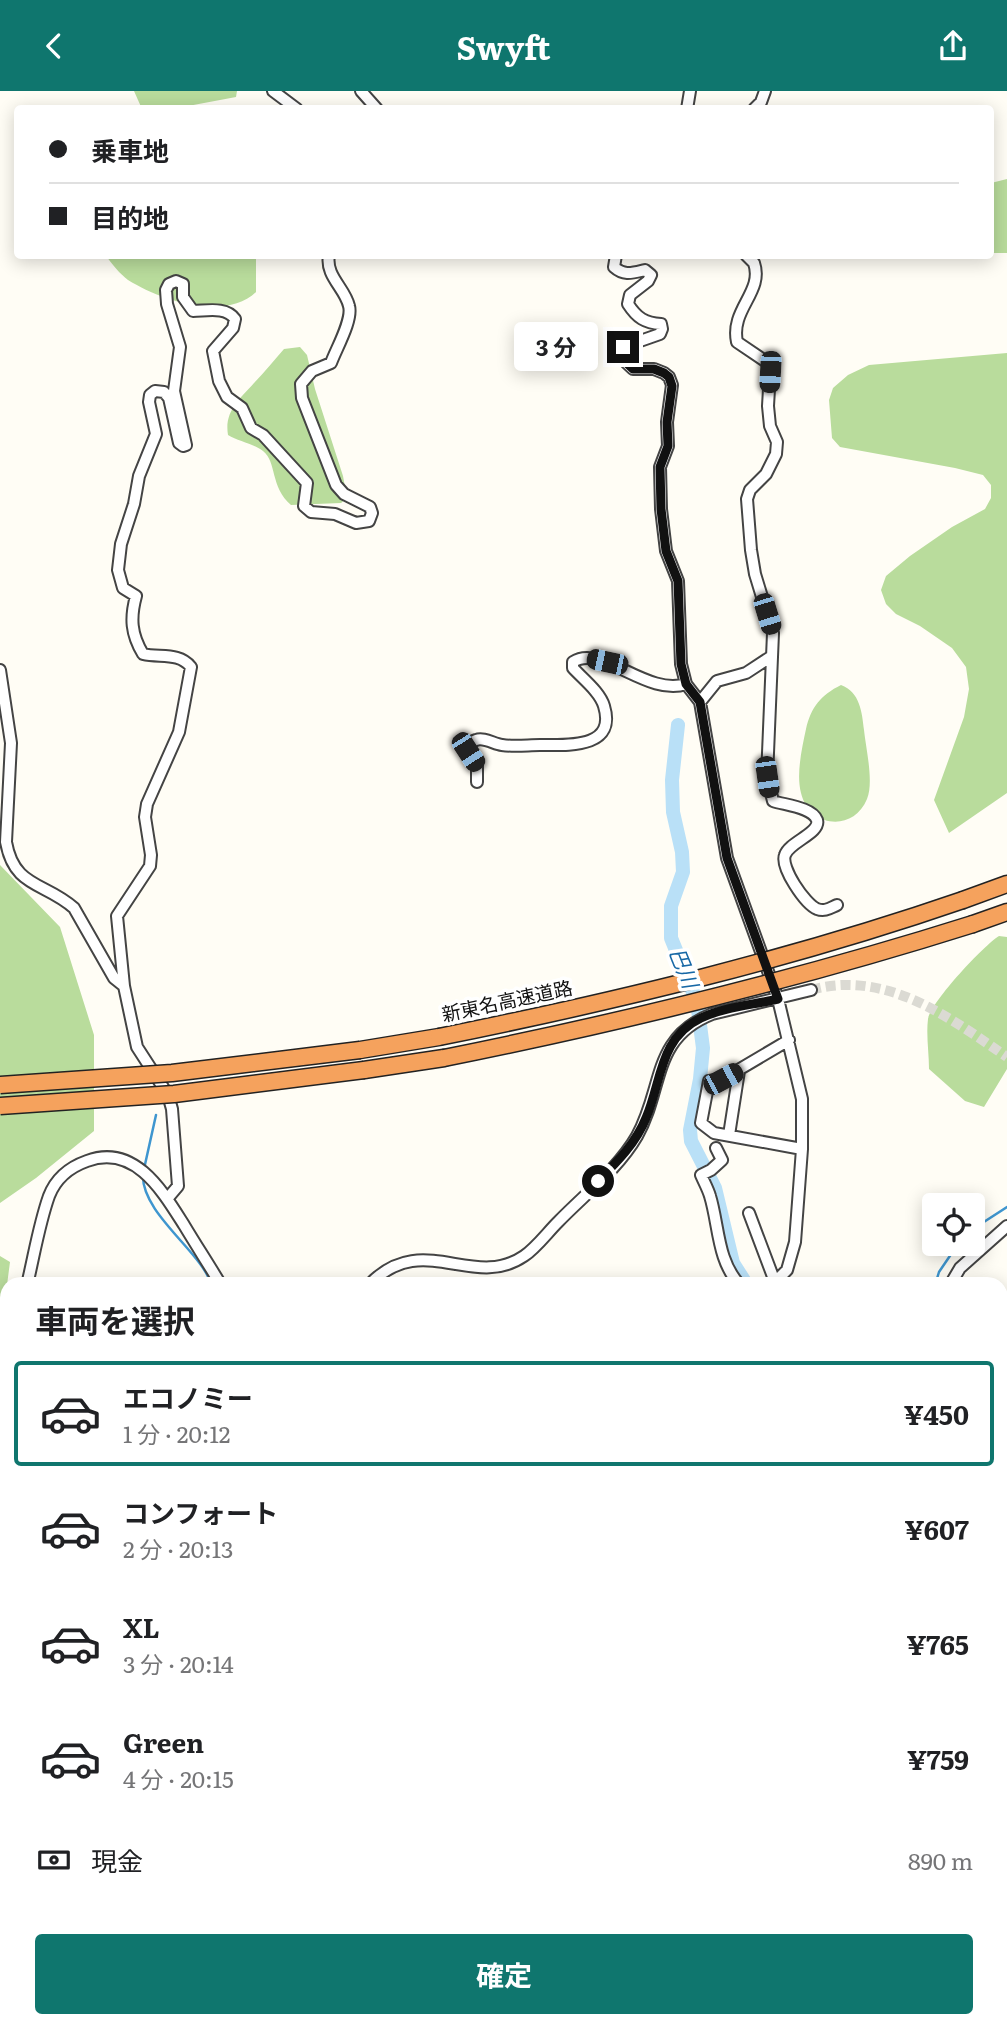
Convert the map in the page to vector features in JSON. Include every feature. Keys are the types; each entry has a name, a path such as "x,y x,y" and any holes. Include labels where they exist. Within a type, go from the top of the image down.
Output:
{"highway":[{"name":"新東名高速道路","path":"0,1086 172,1073 360,1050 439,1037 602,1003 699,979 884,927 1007,884"},
{"path":"0,1106 174,1094 444,1058 705,1001 894,949 1007,912"}],"street":[{"path":"273,91 292,105"},
{"path":"361,91 373,105"},
{"path":"167,1199 178,1186 172,1109 168,1095 137,1047 124,986 117,916 150,866 151,855 145,817 147,804 179,732 191,667 185,660 175,656 143,654 131,625 136,596 123,588 118,570 121,544 134,504 139,476 156,434 149,402 150,395 155,391 164,392 169,398 179,443 186,445 174,391 180,347 167,304 166,290 169,284 176,281 183,284 183,297 192,311 225,311 231,313 235,319 233,328 213,351 219,381 227,397 242,408 251,428 263,435 306,484 303,506 311,512 335,514 356,523 369,521 372,513 370,506 344,494 336,485 302,398 301,384 312,371 331,363 349,319 349,305 330,271 330,259"},
{"path":"615,259 614,267 620,272 629,274 645,270 651,275 648,281 630,295 628,305 636,317 648,323 661,324 660,334 623,347 617,354 633,369 654,369 664,373 669,377 672,386 667,422 668,446 660,467 661,509 666,551 678,581 681,664 686,684 700,702 727,858 778,999 802,1099 802,1149 795,1242 787,1271 780,1277"},
{"path":"750,259 754,263 757,278 735,323 735,332 737,342 768,363 769,416 776,442 776,454 766,474 750,490 747,499 755,574 773,633 767,777 769,793 773,800 808,811 817,823 814,831 792,845 784,856 785,870 810,905 818,910 838,905"},
{"path":"700,702 717,681 746,673 772,656"},
{"path":"477,782 477,766 468,752 473,740 480,739 501,745 578,745 593,740 603,731 606,726 604,705 573,668 576,659 588,658 607,662 657,686 679,687 686,684"},
{"path":"0,670 11,743 6,842 9,856 22,877 65,900 74,908 114,978 124,986"},
{"path":"377,1277 386,1268 417,1260 491,1268 524,1256 617,1163 636,1138 647,1116 667,1049 688,1026 712,1014 811,990"},
{"path":"789,1040 739,1071 723,1079 709,1081 701,1123 714,1133 802,1149"},
{"path":"729,1135 739,1071"},
{"path":"716,1147 722,1160 702,1175 710,1197 719,1241 734,1277"},
{"path":"29,1277 50,1194 62,1176 74,1166 96,1157 130,1162 153,1179 216,1277"},
{"path":"749,1213 771,1277"},
{"path":"955,1277 960,1268 1007,1226"}],"green space":[{"path":"134,91 237,91 236,97 193,105 140,105"},
{"path":"1007,179 1007,253 994,253 994,182"},
{"path":"108,259 256,259 256,292 243,301 227,306 192,305 157,295 128,280"},
{"path":"300,347 307,355 343,476 347,498 341,503 291,505 280,491 270,462 263,451 228,435 228,419 239,400 284,349"},
{"path":"1007,353 1007,793 949,833 934,800 964,717 969,689 966,667 952,648 920,626 896,614 886,604 881,590 886,576 910,556 952,527 985,509 991,498 991,485 983,475 840,447 832,438 829,400 833,388 848,375 869,365"},
{"path":"841,685 852,692 861,710 870,784 867,799 860,810 842,821 832,821 822,819 806,804 801,793 799,769 804,736 814,708 822,698"},
{"path":"0,865 60,927 94,1035 94,1131 0,1203"},
{"path":"999,936 1007,937 1007,1069 984,1107 965,1101 929,1069 928,1019 938,1000 959,975"},
{"path":"0,1256 10,1262 8,1277 0,1277"}],"waterway":[{"name":"巴川","path":"678,725 672,780 673,812 682,852 683,872 671,906 671,938 697,1002 703,1048 690,1130 691,1141 715,1188 733,1263 742,1277"},
{"path":"144,1169 156,1115"},
{"path":"143,1176 145,1190 152,1205 198,1261 208,1277"},
{"path":"985,1221 1007,1207"},
{"path":"937,1277 950,1256"}],"tunnel":[{"path":"811,990 838,985 865,986 890,991 939,1013 1007,1057"}],"route":[{"path":"598,1181 617,1163 636,1138 647,1116 661,1063 677,1035 699,1019 712,1014 778,999 727,858 700,702 686,684 681,664 678,581 666,551 661,509 660,467 668,446 667,422 672,386 669,377 664,373 628,366 617,354 623,347"}]}
